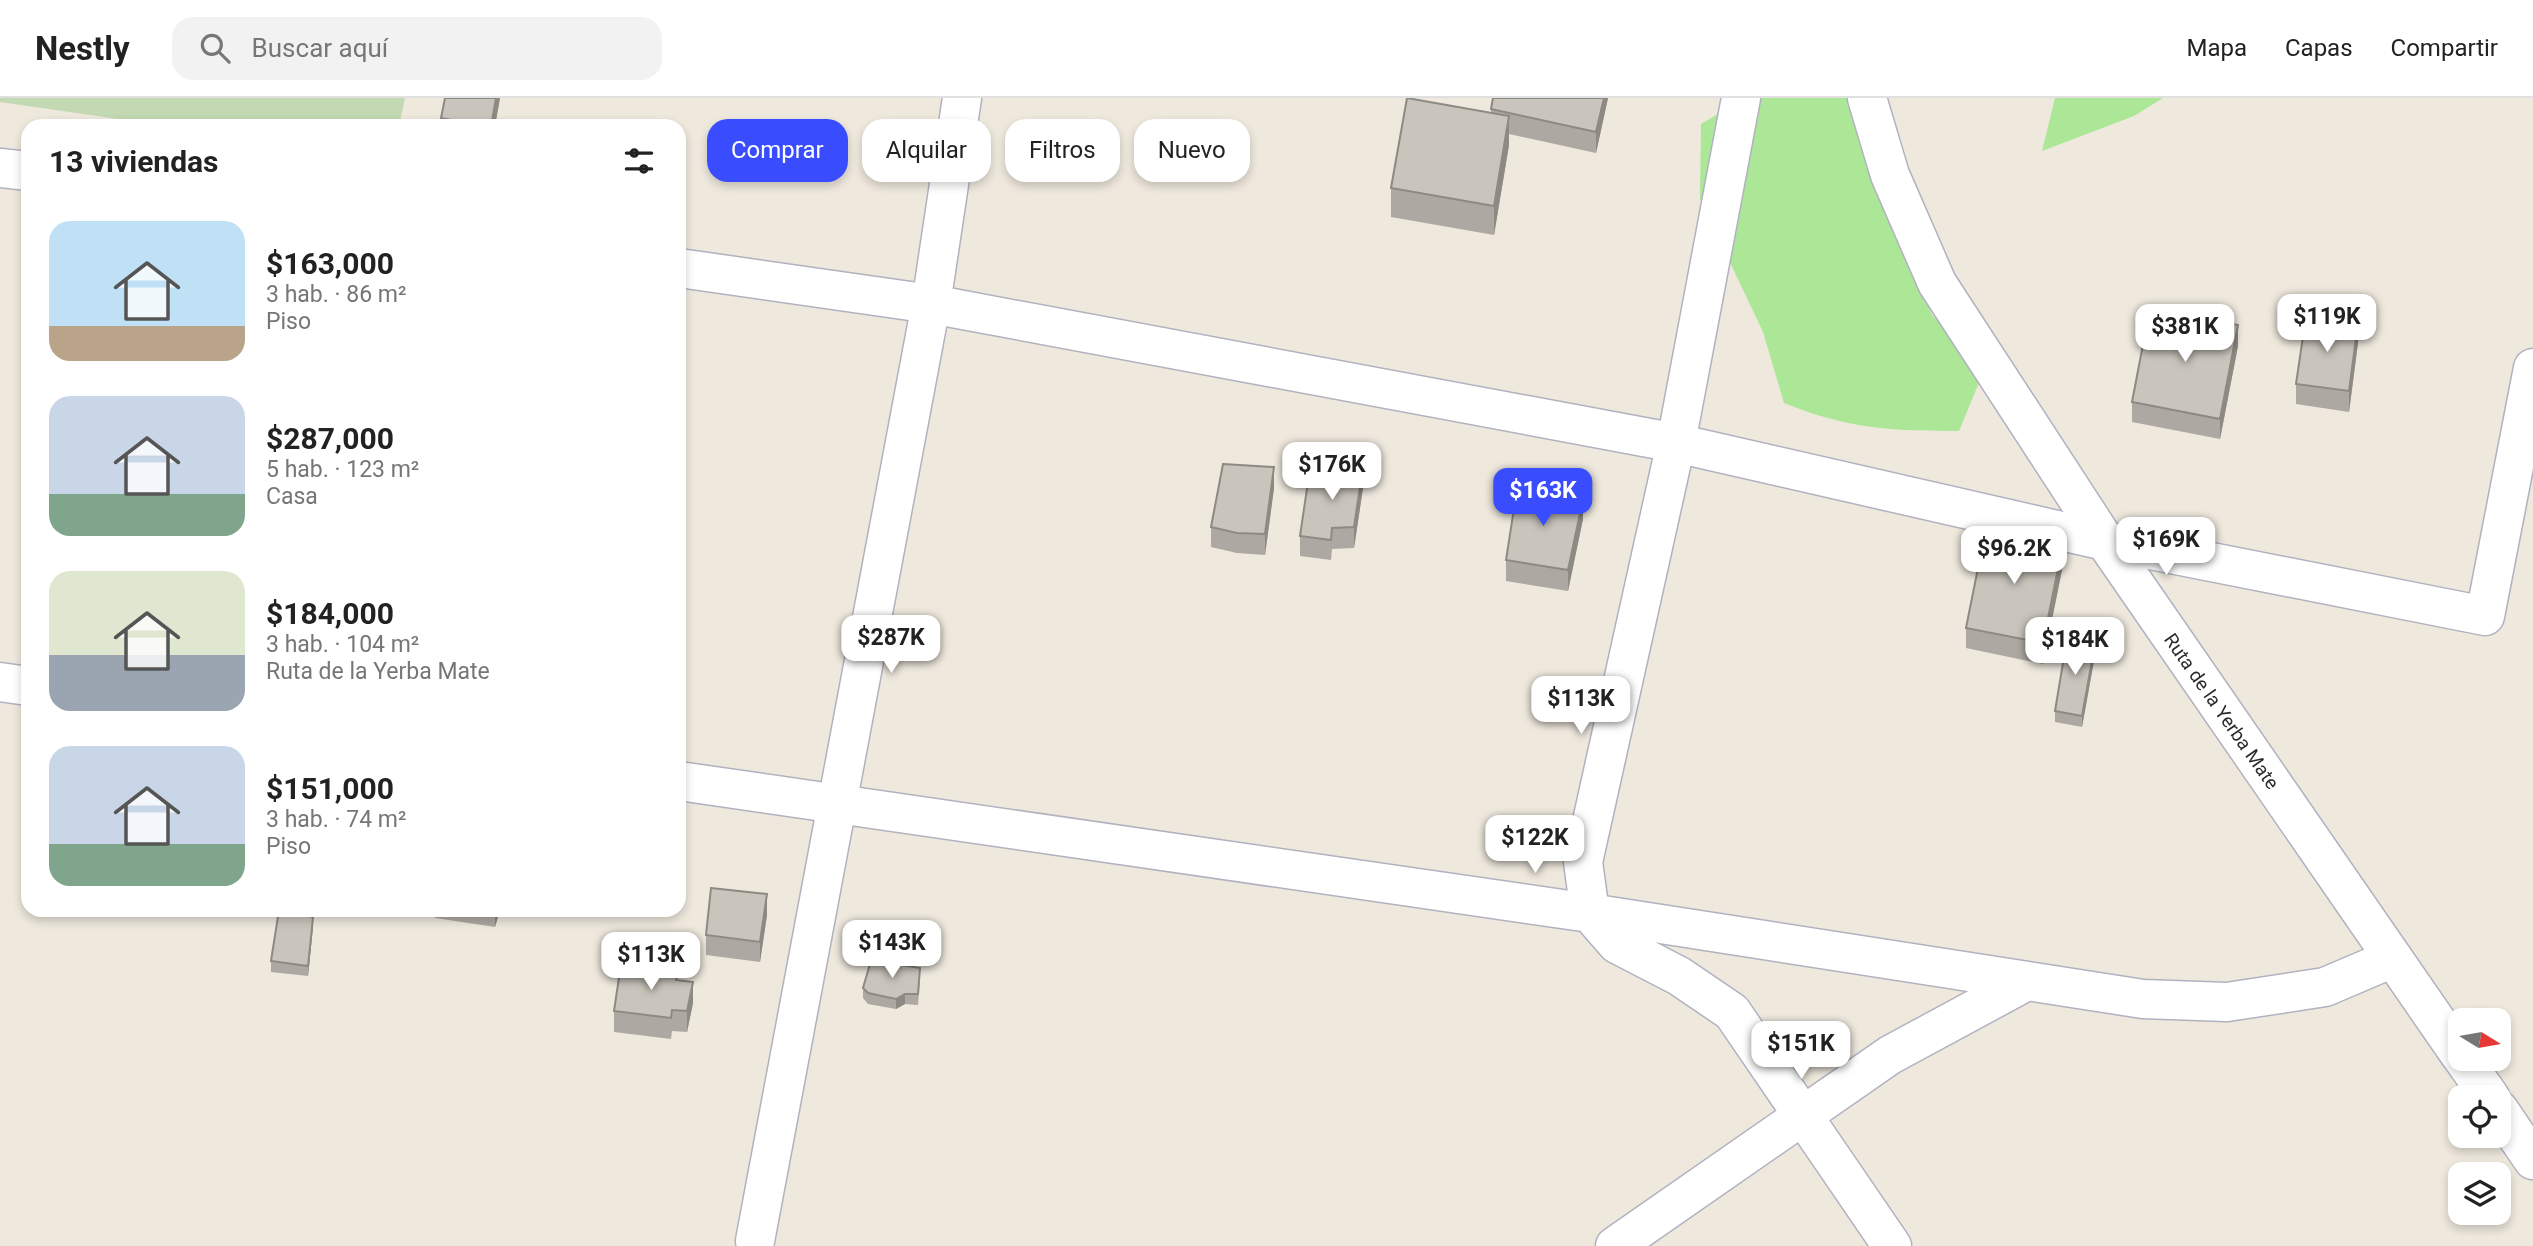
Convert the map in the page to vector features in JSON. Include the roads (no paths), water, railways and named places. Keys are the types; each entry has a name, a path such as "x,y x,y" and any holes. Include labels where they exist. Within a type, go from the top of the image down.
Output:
{"street":[{"path":"755,1241 931,304 962,98"},
{"path":"1741,98 1676,443 1583,862 1590,913 1617,944 1679,976 1732,1012 1892,1246"},
{"name":"Ruta de la Yerba Mate","path":"1867,98 1890,175 1937,283 2105,541 2448,1037"},
{"path":"0,168 21,170"},
{"path":"686,269 931,304 1676,443 2105,541 2485,616 2533,368"},
{"path":"0,682 21,685"},
{"path":"686,782 1590,913 2143,999 2227,1002 2325,987 2393,958"},
{"path":"1615,1246 1890,1055 2027,981"},
{"path":"2511,1128 2533,1160"}]}
